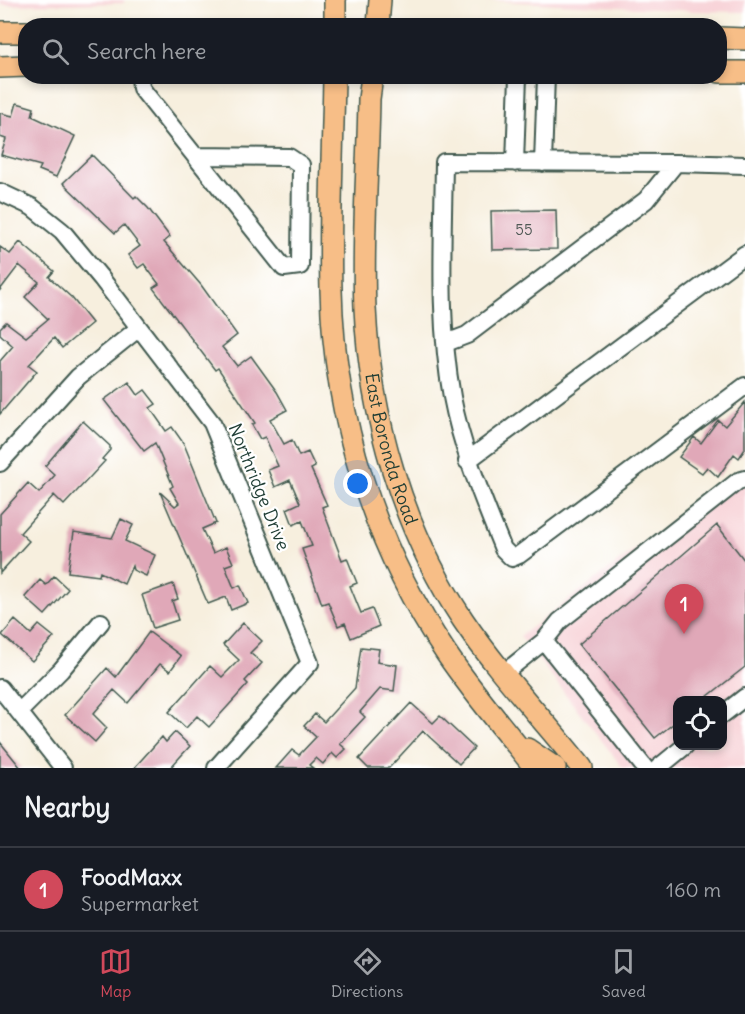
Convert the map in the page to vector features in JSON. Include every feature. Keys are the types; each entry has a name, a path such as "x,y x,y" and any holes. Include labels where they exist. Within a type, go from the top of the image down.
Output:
{"main road":[{"path":"335,0 335,18"},
{"path":"379,18 380,0"},
{"path":"0,32 18,32"},
{"path":"727,38 745,39"},
{"path":"0,67 18,66"},
{"path":"727,72 745,72"},
{"name":"East Boronda Road","path":"334,84 331,290 339,379 358,465 370,504 403,581 447,654 535,768"},
{"name":"East Boronda Road","path":"371,84 365,307 378,411 389,459 424,548 462,618 582,768"},
{"path":"510,736 555,768"}],"street":[{"path":"141,84 141,88 195,156 284,268 300,266 302,165 288,157 195,156"},
{"path":"515,163 518,84"},
{"path":"543,162 546,84"},
{"path":"745,165 444,162 446,343 452,396 467,461 503,549 512,558 745,386"},
{"path":"446,343 467,335 646,201 676,163"},
{"name":"Northridge Drive","path":"0,192 32,207 62,231 212,423 310,663 216,768"},
{"path":"467,461 745,254"},
{"path":"0,463 78,377 139,328"},
{"path":"504,673 544,641 560,621 738,481 745,479"},
{"path":"19,712 62,670 101,622"},
{"path":"544,641 645,768"},
{"path":"0,688 63,768"},
{"path":"727,713 745,697"},
{"path":"658,768 680,750"}],"shaded area":[{"path":"0,0 124,0 124,3 0,5"},
{"path":"482,0 745,0 745,12 696,11"},
{"path":"745,467 745,768 623,768 520,636"}],"building":[{"path":"17,103 34,108 32,116 75,136 56,177 39,170 41,166 1,155 6,139 0,137 0,113 13,116"},
{"path":"92,155 134,198 136,196 148,208 170,237 164,242 201,285 237,335 222,347 237,366 251,356 277,392 287,410 270,419 284,444 292,440 299,456 308,452 315,467 311,469 327,505 322,507 342,560 347,558 357,583 350,586 361,613 372,609 379,626 351,638 345,623 338,626 328,602 322,604 302,549 312,546 302,521 293,525 287,509 300,503 290,480 275,487 268,470 278,466 265,437 260,439 252,425 255,423 218,368 215,370 153,288 159,284 144,264 138,268 128,255 140,246 124,225 115,233 63,183"},
{"path":"556,210 557,249 492,250 491,211"},
{"path":"20,242 54,271 49,277 72,298 92,323 62,348 54,338 29,365 37,371 0,414 0,361 13,346 0,334 0,328 6,322 26,337 48,319 25,297 39,282 19,265 0,290 0,247 10,254"},
{"path":"129,382 138,395 145,390 156,404 150,408 166,431 172,427 184,444 216,523 202,529 213,553 226,547 233,563 225,566 234,588 240,585 248,603 231,610 226,597 208,604 160,492 175,506 179,503 170,488 173,486 155,443 144,451 104,400"},
{"path":"745,402 745,449 739,458 734,454 718,477 707,467 702,473 679,457 694,437 701,443 718,420 725,426"},
{"path":"83,421 110,446 110,450 102,459 105,461 64,505 54,495 20,533 29,541 0,573 0,514 28,483 39,493 55,475 45,466"},
{"path":"121,519 133,525 125,541 155,555 146,576 133,570 132,566 124,584 100,572 99,576 68,572 74,532 112,538"},
{"path":"717,525 745,561 745,667 708,696 673,696 673,724 655,738 579,644"},
{"path":"54,576 68,589 45,615 25,597 40,580 46,585"},
{"path":"173,584 178,599 172,601 178,620 153,628 142,595"},
{"path":"15,620 31,634 39,625 54,637 32,661 2,635"},
{"path":"243,623 262,641 250,653 262,663 245,681 248,684 209,727 197,716 186,728 169,712 210,666 222,677 239,660 223,645"},
{"path":"149,632 181,656 170,671 160,664 128,703 114,690 93,714 107,728 95,742 65,715 107,668 116,677"},
{"path":"361,647 379,649 377,662 397,665 394,691 380,689 360,712 365,717 340,744 346,749 337,758 332,753 323,764 316,758 309,765 313,768 276,768 292,750 299,755 316,737 304,726 315,714 324,722 355,688"},
{"path":"411,703 433,723 440,716 474,748 459,764 423,731 389,768 368,768 359,759"},
{"path":"175,732 190,746 170,768 134,768 162,737 166,742"},
{"path":"0,742 21,768 0,768"}],"place":[{"name":"FoodMaxx","path":"684,634"}]}
